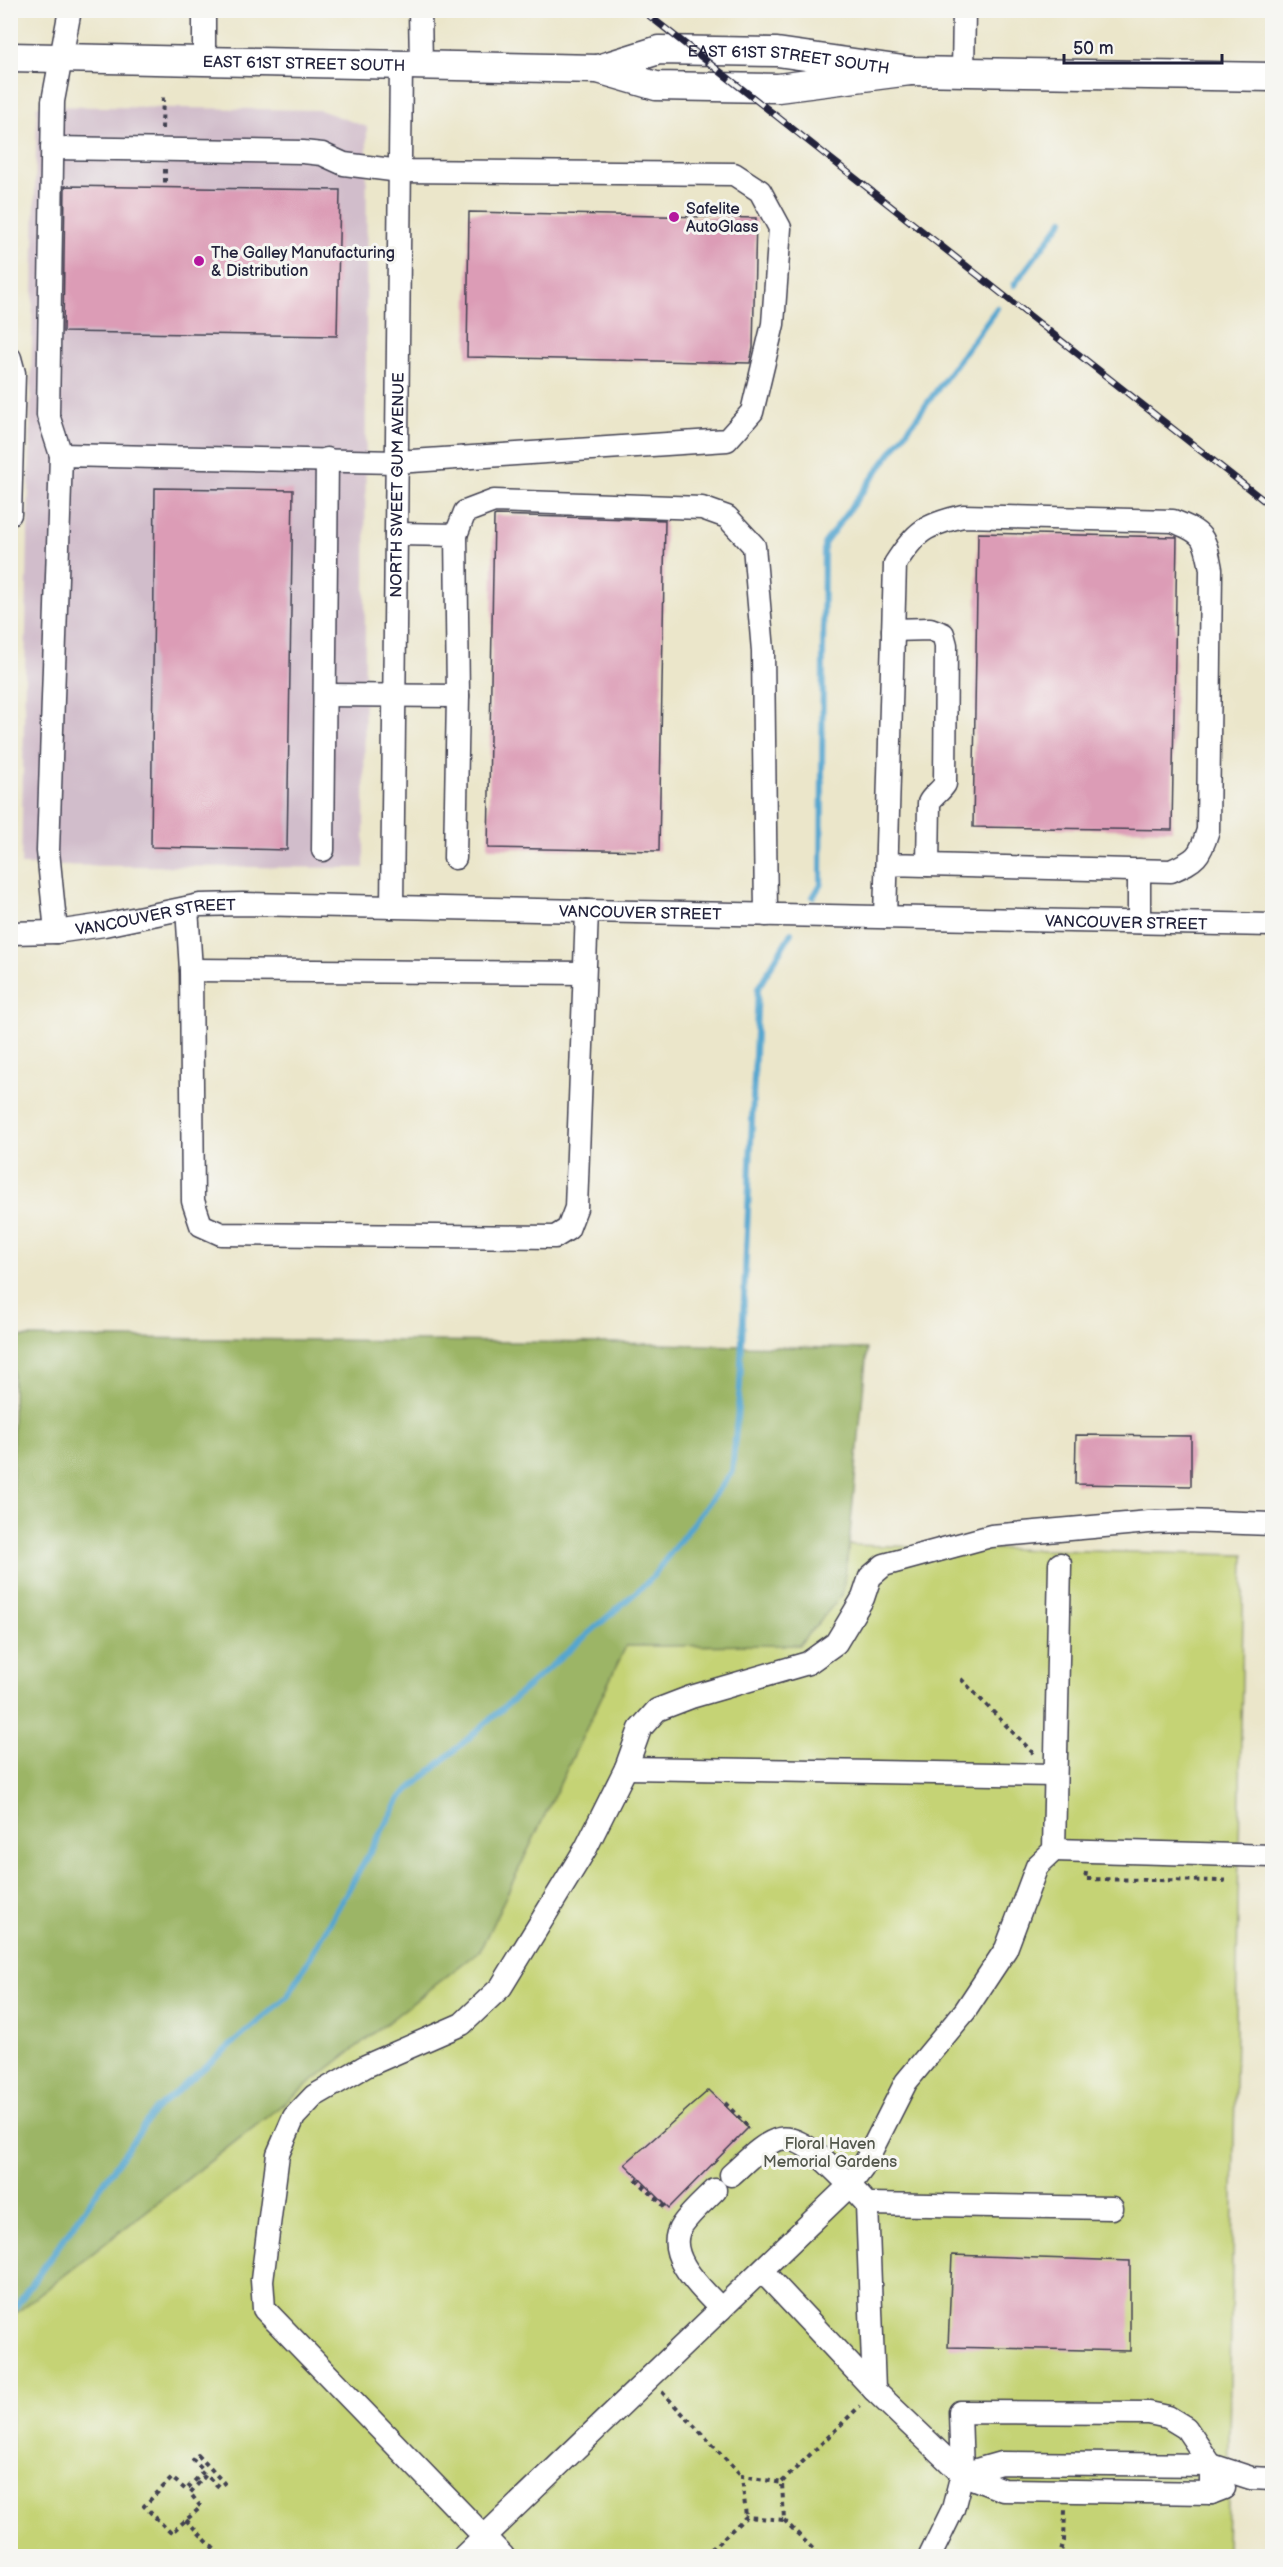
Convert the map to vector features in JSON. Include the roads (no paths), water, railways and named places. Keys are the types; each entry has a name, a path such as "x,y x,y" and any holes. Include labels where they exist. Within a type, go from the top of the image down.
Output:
{"main road":[{"name":"EAST 61ST STREET SOUTH","path":"10,57 598,69 659,50 777,52 910,71 1272,77"}],"street":[{"path":"56,932 48,851 61,455 48,415 52,148 53,101 70,10"},
{"path":"204,10 204,61"},
{"name":"NORTH SWEET GUM AVENUE","path":"392,907 400,171 411,65 420,10"},
{"path":"963,72 964,10"},
{"path":"52,148 303,152 322,154 344,164 400,171 734,174 760,191 780,228 773,324 752,412 728,440 397,462 61,455"},
{"path":"10,358 14,373 10,514"},
{"path":"323,850 327,459"},
{"path":"455,858 458,696 456,535 465,512 494,501 702,508 727,518 754,546 763,651 766,915"},
{"path":"885,917 895,564 907,544 931,524 963,516 1005,515 1173,521 1194,529 1206,543 1210,569 1208,830 1203,846 1193,862 1171,871 887,864"},
{"path":"396,534 456,535"},
{"path":"893,630 930,629 943,633 946,645 945,784 929,803 928,865"},
{"path":"325,695 458,696"},
{"path":"1139,870 1139,922"},
{"name":"VANCOUVER STREET","path":"10,933 56,932 104,926 200,905 243,904 1272,925"},
{"path":"186,908 190,970 193,1201 201,1225 221,1234 531,1237 555,1237 568,1229 576,1208 587,911"},
{"path":"190,970 584,974"},
{"path":"503,2556 264,2308 262,2280 278,2154 294,2117 314,2096 366,2066 462,2024 501,1987 586,1848 626,1768 640,1729 657,1710 691,1697 808,1664 836,1643 863,1598 870,1577 884,1565 1002,1535 1176,1521 1272,1524"},
{"path":"1054,1850 1060,1564"},
{"path":"626,1768 1055,1776"},
{"path":"464,2556 850,2186 862,2169 906,2082 965,2011 1006,1949 1037,1866 1054,1850 1272,1856"},
{"path":"720,2309 687,2273 680,2256 678,2238 681,2226 723,2183 778,2139 792,2138 819,2156 867,2204 870,2395"},
{"path":"867,2204 1112,2208"},
{"path":"762,2271 870,2395 962,2474 1003,2490 1211,2493 1262,2478"},
{"path":"930,2556 953,2509 962,2474 960,2412 1149,2413 1168,2417 1186,2428 1211,2465 1211,2493"},
{"path":"962,2474 1001,2463 1211,2465 1262,2478"}],"waterway":[{"path":"1014,285 1063,220"},
{"path":"813,897 821,884 824,544 997,308"},
{"path":"10,2315 154,2111 288,1996 401,1797 650,1580 732,1472 740,1386 758,988 791,933"}],"railway":[{"path":"642,10 1272,507"}],"place":[{"name":"Safelite AutoGlass","path":"674,217"},
{"name":"The Galley Manufacturing & Distribution","path":"199,261"}],"park label":[{"name":"Floral Haven Memorial Gardens","path":"830,2152"}]}
